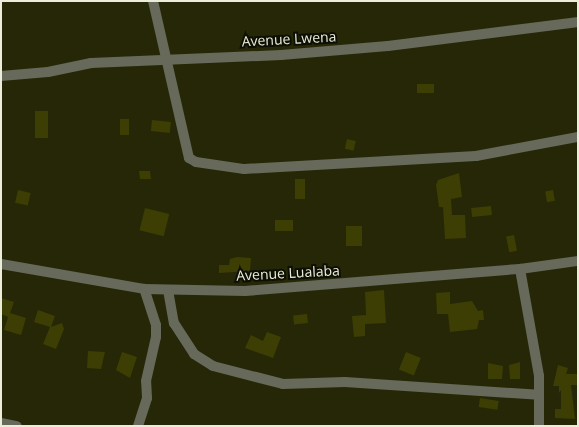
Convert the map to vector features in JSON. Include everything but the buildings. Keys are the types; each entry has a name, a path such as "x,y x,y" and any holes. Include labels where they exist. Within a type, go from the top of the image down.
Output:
{"street":[{"path":"153,1 168,58 189,158 209,164 244,169 476,156 578,137"},
{"name":"Avenue Lwena","path":"1,76 48,72 91,63 168,58 281,55 388,46 578,22"},
{"name":"Avenue Lualaba","path":"1,264 144,289 245,291 520,269 578,261"},
{"path":"520,269 539,395 539,426"},
{"path":"138,426 147,398 146,381 156,337 156,325 144,289"},
{"path":"168,290 174,323 194,354 213,366 283,384 345,382 539,395"},
{"path":"1,423 17,426"}]}
